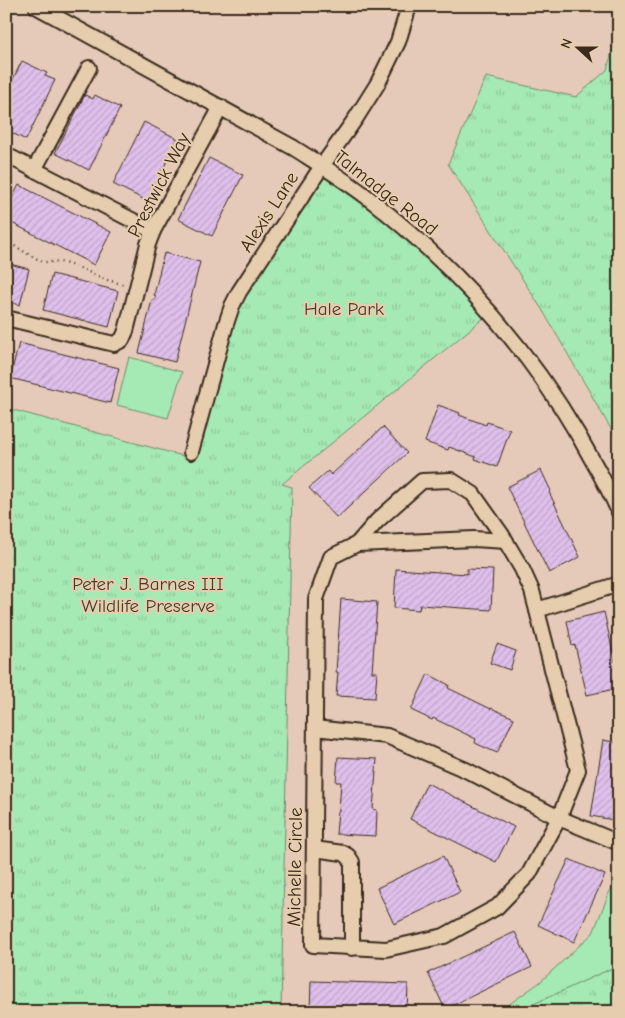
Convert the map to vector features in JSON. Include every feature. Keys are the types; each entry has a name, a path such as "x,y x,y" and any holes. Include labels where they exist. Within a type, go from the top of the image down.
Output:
{"street":[{"name":"Talmadge Road","path":"36,6 294,148 366,196 408,230 490,312 527,358 562,408 588,452 619,512"},
{"name":"Alexis Lane","path":"191,452 232,306 244,284 378,83 398,42 409,6"},
{"path":"34,170 89,68"},
{"name":"Prestwick Way","path":"6,318 114,344 122,340 153,231 221,107"},
{"path":"6,157 12,158 153,231"},
{"name":"Michelle Circle","path":"450,480 473,494 506,541 532,591 578,770 559,818 529,874 497,907 444,936 386,950 313,946 316,599 331,557 357,544 377,520 422,481 450,480"},
{"name":"Michelle Circle","path":"357,544 474,539 506,541"},
{"path":"537,610 619,584"},
{"path":"315,728 387,736 466,770 559,818 619,844"},
{"path":"314,849 343,853 352,862 352,948"}],"path":[{"path":"6,241 45,262 60,262 75,266 104,280 136,287"}],"green space":[{"path":"619,26 619,443 543,311 448,164 486,77 576,97 607,70"},
{"name":"Peter J. Barnes III Wildlife Preserve","path":"322,166 441,269 485,317 282,484 292,487 281,1012 6,1012 6,408 194,459 190,457 226,324"},
{"path":"129,357 182,372 168,418 117,405"},
{"path":"619,868 619,1012 498,1012 539,983 593,933"},
{"path":"619,965 619,1012 516,1012"}],"building":[{"path":"22,61 47,73 45,76 55,80 26,140 6,130 6,93"},
{"path":"85,95 93,99 95,95 120,108 89,170 55,153"},
{"path":"144,122 178,139 147,201 113,184"},
{"path":"209,158 243,175 212,236 178,219"},
{"path":"19,185 111,232 94,265 6,220 6,210"},
{"path":"164,253 200,262 175,362 139,353 152,300 156,296 154,295"},
{"path":"6,263 29,269 20,305 6,301"},
{"path":"52,274 118,291 109,327 43,310"},
{"path":"19,343 119,368 110,403 10,378"},
{"path":"438,405 486,425 487,422 510,430 497,467 449,447 448,450 425,442"},
{"path":"383,427 407,453 337,518 309,488 328,471 331,475"},
{"path":"541,470 551,491 549,492 580,557 549,573 507,487"},
{"path":"396,569 467,574 467,569 493,570 491,610 420,605 419,610 394,608"},
{"path":"341,599 377,602 372,672 377,672 375,698 336,696"},
{"path":"604,612 615,662 619,662 619,688 587,695 575,645 572,646 567,621"},
{"path":"497,644 516,651 510,670 490,663"},
{"path":"428,674 449,685 448,688 514,718 497,753 475,743 476,739 433,718 432,720 411,710"},
{"path":"603,740 619,743 619,821 591,816"},
{"path":"338,757 377,759 373,809 377,810 376,836 336,834 341,782 336,782"},
{"path":"427,783 514,827 496,862 410,819"},
{"path":"443,856 460,892 394,924 377,888"},
{"path":"569,859 605,875 574,942 538,925"},
{"path":"515,932 532,967 445,1009 428,973"},
{"path":"311,981 408,984 407,1012 310,1012"}],"park label":[{"name":"Hale Park","path":"344,309"}]}
